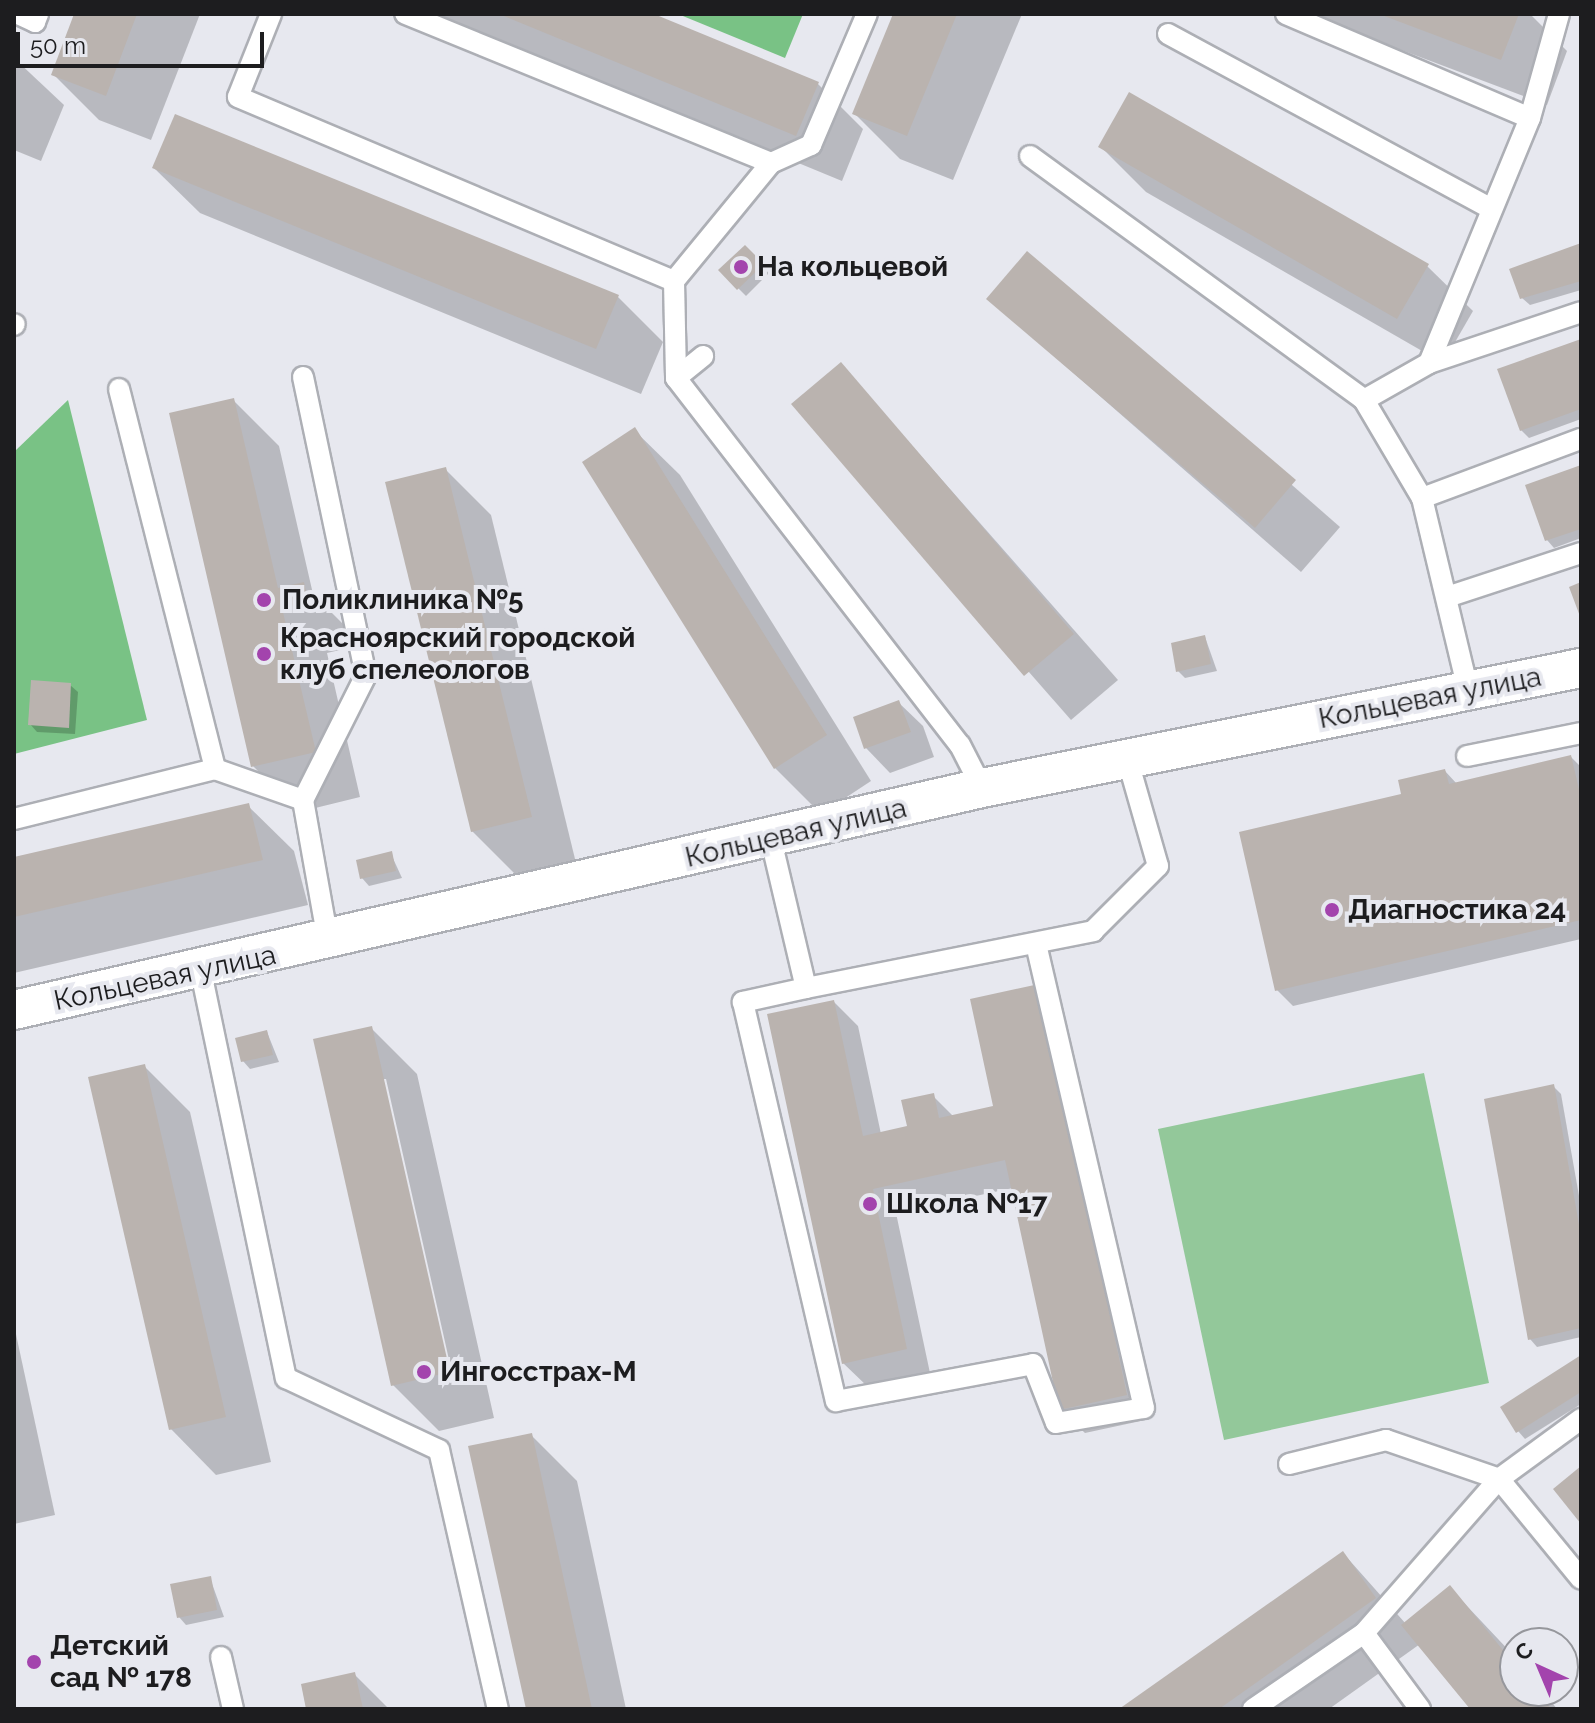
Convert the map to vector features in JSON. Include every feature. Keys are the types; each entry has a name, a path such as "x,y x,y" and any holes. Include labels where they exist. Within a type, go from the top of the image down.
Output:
{"street":[{"name":"Кольцевая улица","path":"14,1010 201,972 982,788 1581,668"}],"lane":[{"path":"18,14 35,22 38,14"},
{"path":"271,14 238,97 674,281"},
{"path":"405,14 771,163"},
{"path":"867,14 811,145 771,163 674,281 676,378 960,745 982,788"},
{"path":"1286,14 1530,118"},
{"path":"1429,363 1530,118 1559,14"},
{"path":"1168,34 1492,209"},
{"path":"1030,156 1364,400 1422,498 1468,689"},
{"path":"1364,400 1429,363 1581,312"},
{"path":"676,378 703,356"},
{"path":"303,377 366,675 303,800 328,941"},
{"path":"119,389 215,769"},
{"path":"1422,498 1581,439"},
{"path":"1447,597 1581,553"},
{"path":"1467,756 1581,733"},
{"path":"1036,944 1144,1408 1056,1423 1033,1364 836,1401 743,1002 1036,944 1101,927 1158,866 1127,758"},
{"path":"14,819 215,769 303,800"},
{"path":"771,840 806,988"},
{"path":"201,972 286,1378 439,1450 498,1709"},
{"path":"1253,1709 1364,1633 1499,1479 1581,1419"},
{"path":"1289,1464 1386,1440 1499,1479 1581,1579"},
{"path":"1364,1633 1420,1709"},
{"path":"221,1657 233,1709"}],"green space":[{"path":"678,14 803,14 785,58"},
{"path":"68,400 147,720 14,754 14,452"},
{"path":"1424,1073 1489,1383 1224,1440 1158,1129"}],"building":[{"path":"74,14 137,14 106,96 51,75"},
{"path":"499,14 654,14 819,82 796,136"},
{"path":"893,14 957,14 907,136 852,114"},
{"path":"1379,14 1519,14 1501,60"},
{"path":"1129,92 1429,264 1397,319 1098,147"},
{"path":"175,114 619,295 596,349 152,168"},
{"path":"1581,243 1581,281 1520,299 1509,269"},
{"name":"На кольцевой","path":"745,245 764,264 737,290 718,270"},
{"path":"1027,251 1296,480 1255,528 986,299"},
{"path":"1581,339 1581,409 1520,431 1497,369"},
{"path":"841,362 1074,634 1024,676 791,404"},
{"path":"234,398 278,588 304,582 308,602 282,608 316,752 251,767 169,413"},
{"path":"635,427 827,735 774,769 582,462"},
{"path":"1581,465 1581,529 1545,541 1525,485"},
{"path":"446,467 532,817 471,832 385,482"},
{"path":"1581,582 1581,619 1569,587"},
{"path":"1205,635 1211,664 1176,672 1171,643"},
{"path":"31,680 71,683 69,728 28,725"},
{"path":"899,700 911,732 864,749 853,717"},
{"path":"1571,755 1581,798 1581,920 1275,991 1239,832 1401,794 1398,780 1445,769 1449,784"},
{"path":"249,803 263,860 14,917 14,857"},
{"path":"392,851 396,871 360,879 356,860"},
{"path":"1039,984 1127,1395 1059,1410 1005,1160 873,1189 907,1349 842,1364 767,1014 834,1000 863,1136 907,1126 901,1100 934,1093 939,1118 993,1106 970,999"},
{"path":"372,1026 450,1372 391,1386 313,1039"},
{"path":"267,1030 273,1055 241,1062 235,1038"},
{"path":"145,1064 226,1417 169,1430 88,1077"},
{"path":"1554,1084 1581,1236 1581,1328 1528,1340 1484,1099"},
{"path":"1581,1355 1581,1392 1516,1433 1500,1407"},
{"path":"532,1433 592,1709 526,1709 468,1446"},
{"path":"1581,1466 1581,1524 1553,1489"},
{"path":"1343,1551 1376,1598 1219,1709 1119,1709"},
{"path":"211,1576 217,1610 177,1618 170,1584"},
{"path":"1450,1585 1499,1645 1499,1707 1551,1709 1470,1709 1401,1625"},
{"path":"355,1672 363,1709 306,1709 301,1684"}],"place":[{"name":"На кольцевой","path":"741,267"},
{"name":"Поликлиника №5","path":"264,600"},
{"name":"Красноярский городской клуб спелеологов","path":"264,654"},
{"name":"Диагностика 24","path":"1332,910"},
{"name":"Школа №17","path":"870,1204"},
{"name":"Ингосстрах-М","path":"424,1372"},
{"name":"Детский сад № 178","path":"34,1662"}]}
